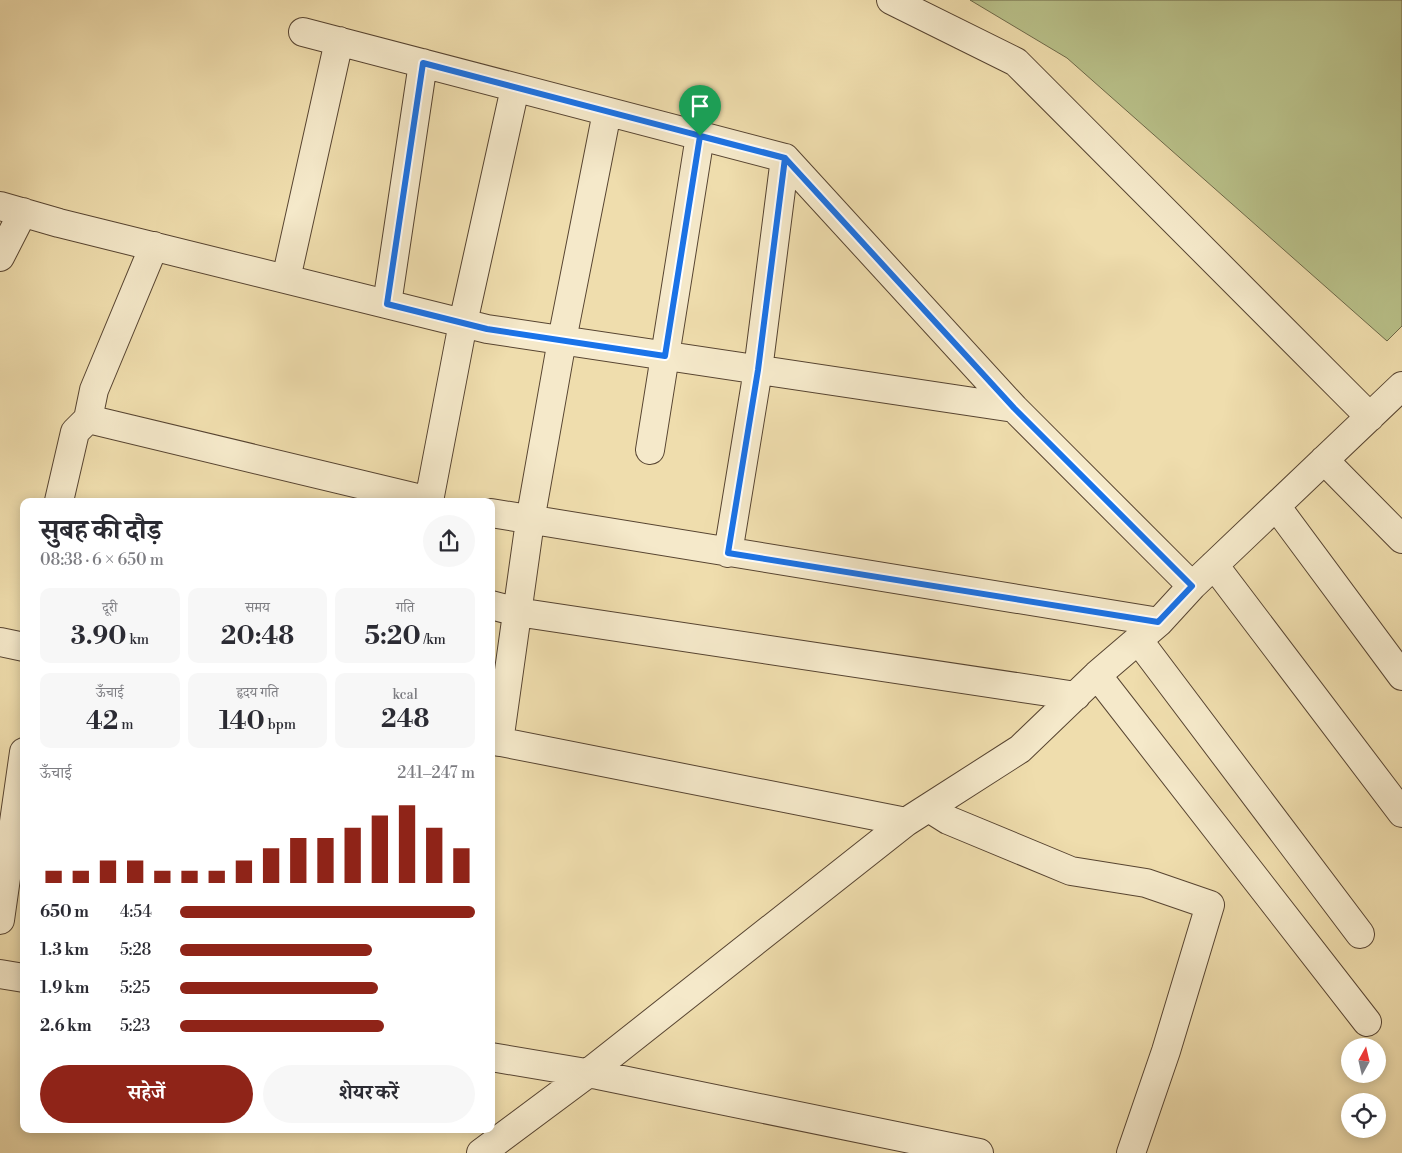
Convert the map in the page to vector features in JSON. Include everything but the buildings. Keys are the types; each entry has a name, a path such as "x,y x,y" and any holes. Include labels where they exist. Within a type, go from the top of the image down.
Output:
{"street":[{"path":"891,0 1016,62 1370,417"},
{"path":"303,32 785,158 1014,408 1192,586"},
{"path":"286,279 338,41"},
{"path":"387,304 423,63"},
{"path":"431,498 463,323 515,88"},
{"path":"607,112 562,340 530,521 504,608 495,741 906,822"},
{"path":"650,450 700,136"},
{"path":"728,553 758,370 785,158"},
{"path":"0,257 11,209 487,329 1014,408"},
{"path":"60,498 75,432 88,419 94,390 154,246"},
{"path":"481,1153 587,1074 906,822 1020,749 1098,675 1139,641 1192,586 1402,386"},
{"path":"88,419 417,498"},
{"path":"1324,460 1402,540"},
{"path":"1276,506 1402,676"},
{"path":"495,514 1158,622"},
{"path":"1214,565 1402,813"},
{"path":"504,608 1076,696"},
{"path":"1139,641 1360,934"},
{"path":"0,642 20,646"},
{"path":"1098,675 1367,1022"},
{"path":"0,920 20,780"},
{"path":"929,808 948,820 1071,871 1146,883 1210,905 1166,1051 1132,1153"},
{"path":"0,974 20,977"},
{"path":"495,1059 587,1074 949,1150 979,1153"}],"green space":[{"path":"970,0 1402,0 1402,326 1387,341 1067,58"}],"route":[{"path":"700,136 665,356 487,329 387,304 423,63 785,158 1014,408 1192,586 1158,622 728,553 758,370 785,158 700,136"}]}
